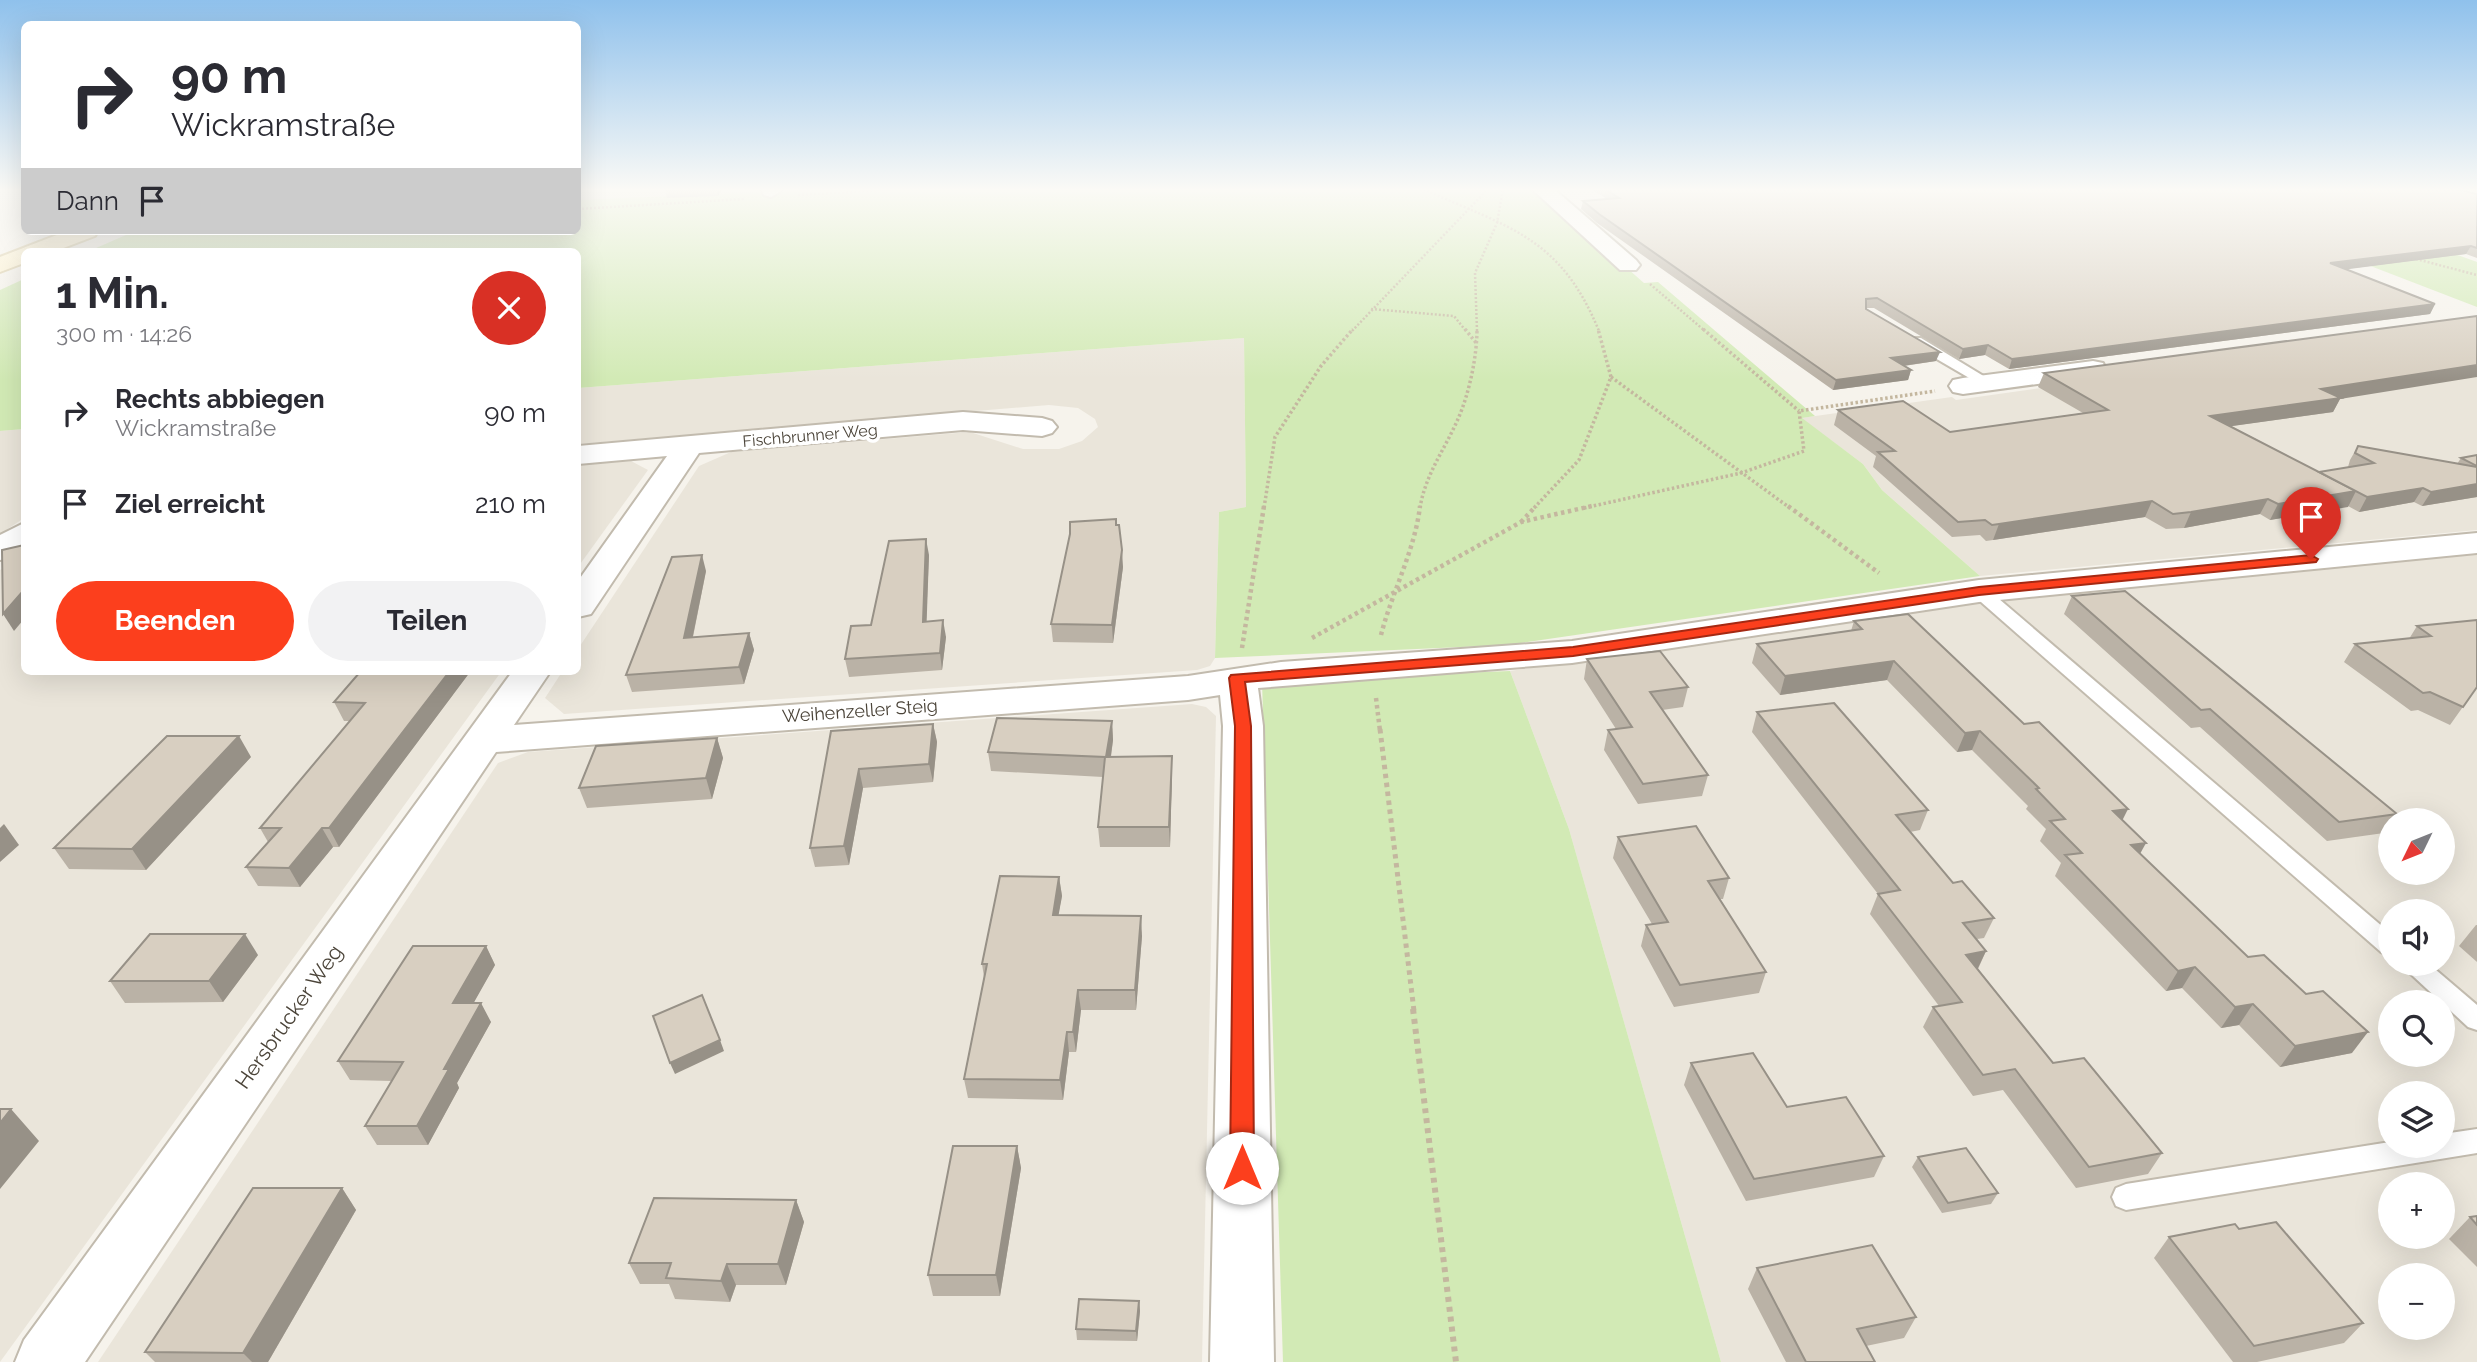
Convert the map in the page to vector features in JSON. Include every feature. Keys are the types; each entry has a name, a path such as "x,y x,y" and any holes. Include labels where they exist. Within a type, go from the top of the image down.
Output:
{"main road":[{"path":"0,265 21,256"}],"street":[{"path":"1614,253 1628,265"},
{"path":"1975,385 2123,365"},
{"name":"Fischbrunner Weg","path":"581,455 963,421 1042,427"},
{"path":"581,602 690,445"},
{"path":"0,550 21,535"},
{"name":"Weihenzeller Steig","path":"483,740 1188,688 1237,678 1573,652 1795,621 1979,591 2477,543"},
{"name":"Hersbrucker Weg","path":"47,1362 529,675"},
{"path":"1237,678 1243,726 1242,1362"}],"lane":[{"path":"1904,334 1975,385"},
{"path":"1979,591 2378,936"},
{"path":"2426,976 2477,1020"},
{"path":"2455,1144 2477,1141"},
{"path":"2126,1197 2378,1156"}],"path":[{"path":"1237,678 1275,437 1321,366 1425,253"},
{"path":"1456,1362 1372,667 1392,594 1418,526 1423,487 1459,417 1477,345 1475,272 1484,253"},
{"path":"1521,522 1579,460 1611,377 1598,329 1577,286 1548,253"},
{"path":"2410,257 2477,275"},
{"path":"1308,639 1521,522 1741,473 1804,451 1799,411 1628,265"},
{"path":"1371,309 1454,316 1477,345"},
{"path":"1611,377 1916,600"},
{"path":"1799,411 1975,385"}],"shaded area":[{"path":"2477,327 2477,530 1980,576 1882,490 1863,464 1801,418 1952,397 1956,400"},
{"path":"1244,338 1246,507 1219,512 1215,658 1210,666 1197,670 564,714 545,698 560,675 581,675 581,644 699,466 731,452 970,432 1023,449 1059,449 1082,441 1098,427 1095,419 1078,408 1049,405 581,444 581,388"},
{"path":"21,429 21,520 0,534 0,431"},
{"path":"631,461 648,470 581,563 581,465"},
{"path":"2477,552 2477,1362 1721,1362 1569,829 1510,671 2003,597"},
{"path":"21,556 21,675 499,675 0,1362 0,570"},
{"path":"1192,704 1206,707 1216,716 1202,1362 98,1362 498,763 528,752"}],"green space":[{"path":"581,253 1609,253 1644,283 1658,282 1815,416 1802,418 1863,464 1882,490 1980,576 1507,645 1215,658 1219,512 1246,507 1244,338 581,388"},
{"path":"2336,253 2451,253 2477,262 2477,307"},
{"path":"21,280 21,429 0,431 0,290"},
{"path":"1510,671 1569,829 1721,1362 1283,1362 1262,681"}],"building":[{"path":"1654,253 2417,253 2330,263 2435,304 2012,359 1988,345 1963,349 1877,298 1866,299 1866,309 1940,352 1891,358 1911,370 1836,380"},
{"path":"2477,316 2477,365 2321,389 2341,398 2210,416 2356,491 2278,504 2268,499 2173,514 2152,501 1992,525 1985,520 1958,522 1878,452 1895,451 1838,410 1903,401 1950,432 2108,410 2044,373"},
{"path":"2358,446 2477,467 2477,484 2431,492 2423,488 2367,497 2319,472 2374,463 2355,453"},
{"path":"2477,455 2477,466 2461,458"},
{"path":"1116,519 1122,550 1112,625 1051,624 1070,534 1070,522"},
{"path":"926,539 923,622 943,620 940,653 845,659 851,626 871,625 889,541"},
{"path":"21,546 21,593 3,614 2,550"},
{"path":"702,555 684,638 749,633 739,667 626,675 672,557"},
{"path":"2125,591 2390,808 2378,808 2378,817 2339,822 2210,709 2201,710 2072,596"},
{"path":"1908,614 2024,724 2039,722 2128,809 2113,811 2146,843 2131,845 2248,957 2264,955 2306,994 2323,991 2368,1032 2295,1046 2253,1004 2235,1007 2195,967 2178,971 2065,855 2082,853 2050,821 2065,819 2036,789 2039,788 1980,731 1965,733 1894,661 1785,676 1757,644 1862,629 1854,621"},
{"path":"2477,620 2477,687 2463,707 2430,692 2423,693 2355,644 2431,636 2417,626"},
{"path":"1660,651 1688,687 1650,692 1708,775 1643,784 1608,730 1632,727 1587,659"},
{"path":"357,675 447,675 329,828 322,828 289,868 246,867 281,828 260,828 365,703 334,702"},
{"path":"1834,703 1928,810 1896,815 1953,883 1962,881 1994,918 1963,923 1986,951 1966,955 2053,1063 2084,1058 2162,1153 2089,1167 2015,1069 1983,1075 1933,1007 1962,1002 1878,894 1900,890 1757,712"},
{"path":"997,718 1112,721 1106,757 1172,756 1169,827 1098,827 1105,757 988,752"},
{"path":"933,724 929,764 859,769 844,846 810,848 831,731"},
{"path":"167,736 239,736 132,849 54,848"},
{"path":"717,738 706,778 579,788 596,746"},
{"path":"1696,826 1729,878 1708,881 1766,972 1680,985 1646,925 1668,922 1618,837"},
{"path":"1000,876 1059,877 1053,915 1141,916 1135,990 1078,990 1073,1032 1067,1032 1060,1080 964,1079 987,964 982,964"},
{"path":"150,934 245,934 209,981 110,981"},
{"path":"413,946 486,946 453,1003 481,1003 444,1069 449,1069 417,1126 365,1126 403,1062 338,1061"},
{"path":"702,995 720,1040 670,1063 653,1016"},
{"path":"1753,1053 1787,1107 1846,1097 1884,1156 1754,1179 1691,1063"},
{"path":"0,1109 11,1109 0,1123"},
{"path":"953,1146 1017,1146 996,1275 928,1275"},
{"path":"1966,1148 1998,1193 1948,1203 1918,1157"},
{"path":"253,1188 342,1188 243,1353 145,1352"},
{"path":"654,1198 796,1200 778,1264 727,1264 721,1281 666,1278 671,1263 629,1263"},
{"path":"2477,1216 2477,1225 2470,1217"},
{"path":"2276,1222 2363,1323 2254,1346 2169,1237 2235,1224 2239,1229"},
{"path":"1872,1245 1916,1317 1857,1329 1875,1362 1806,1362 1757,1268"},
{"path":"1079,1299 1139,1301 1136,1331 1076,1329"}],"route":[{"path":"1242,1168 1243,726 1237,678 1573,652 1795,621 1979,591 2311,559"}]}
